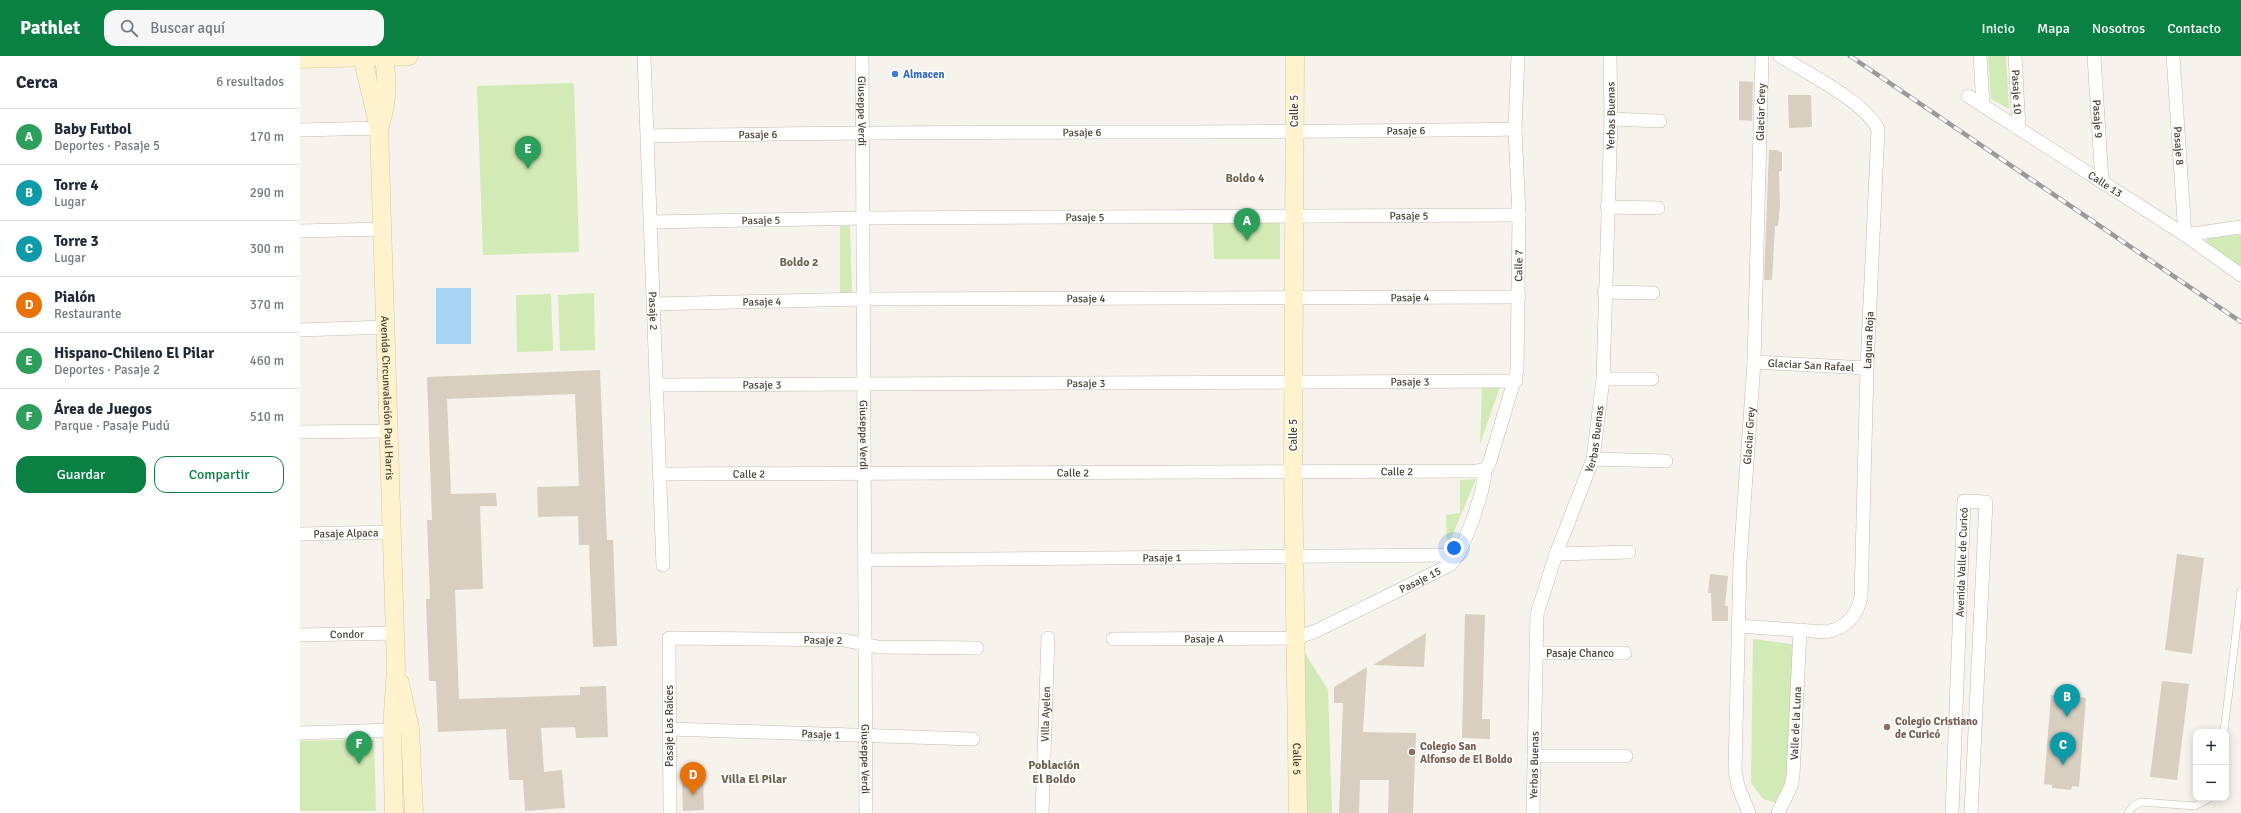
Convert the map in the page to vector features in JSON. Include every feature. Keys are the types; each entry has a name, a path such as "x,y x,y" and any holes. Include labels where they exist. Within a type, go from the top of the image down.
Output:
{"main road":[{"path":"300,59 409,56"},
{"name":"Calle 5","path":"1295,56 1293,472 1298,813"},
{"name":"Avenida Circunvalación Paul Harris","path":"362,57 380,128"},
{"name":"Avenida Circunvalación Paul Harris","path":"383,57 386,98 380,128 382,229 396,667 392,730 394,813"},
{"name":"Avenida Circunvalación Paul Harris","path":"396,667 408,718 414,813"}],"street":[{"name":"Pasaje 2","path":"644,56 663,566"},
{"name":"Giuseppe Verdi","path":"862,56 866,813"},
{"name":"Calle 7","path":"1486,469 1489,464 1516,381 1519,297 1519,215 1515,130 1518,56"},
{"name":"Yerbas Buenas","path":"1533,813 1537,614 1556,554 1593,459 1602,379 1610,119 1610,56"},
{"name":"Glaciar Grey","path":"1749,813 1738,786 1735,770 1740,562 1754,362 1762,56"},
{"name":"Laguna Roja","path":"1738,626 1826,632 1836,630 1846,624 1859,608 1861,598 1867,368 1878,129 1874,120 1860,107 1780,56"},
{"path":"1980,56 1983,106"},
{"name":"Pasaje 10","path":"2015,56 2019,129"},
{"name":"Pasaje 9","path":"2094,56 2102,182"},
{"name":"Pasaje 8","path":"2173,56 2185,235"},
{"name":"Calle 13","path":"1968,96 2185,235 2241,275"},
{"path":"1610,119 1660,121"},
{"path":"300,130 380,128"},
{"name":"Pasaje 6","path":"648,136 862,132 1294,133 1515,130"},
{"path":"1607,206 1658,208"},
{"name":"Pasaje 5","path":"651,222 863,218 1519,215"},
{"path":"2185,235 2241,227"},
{"path":"300,231 382,229"},
{"path":"1604,292 1653,293"},
{"name":"Pasaje 4","path":"654,304 863,300 1519,297"},
{"path":"300,330 386,327"},
{"name":"Glaciar San Rafael","path":"1754,362 1867,368"},
{"path":"1602,379 1652,379"},
{"name":"Pasaje 3","path":"657,385 1516,381"},
{"path":"300,432 389,431"},
{"path":"1593,459 1666,461"},
{"name":"Calle 2","path":"660,474 1477,471 1486,469"},
{"name":"Pasaje 15","path":"1295,638 1316,631 1450,565 1458,555 1485,483 1486,469"},
{"name":"Avenida Valle de Curicó","path":"1952,813 1964,501 1986,502 1971,813"},
{"name":"Pasaje Alpaca","path":"300,534 392,532"},
{"path":"1556,554 1629,552"},
{"name":"Pasaje 1","path":"865,560 1458,555"},
{"name":"Valle de la Luna","path":"1778,813 1791,786 1793,776 1800,630"},
{"name":"Condor","path":"300,635 395,633"},
{"name":"Pasaje 2","path":"669,638 844,640 878,647 977,648"},
{"name":"Pasaje Las Raíces","path":"669,638 670,813"},
{"name":"Villa Ayelen","path":"1042,813 1048,638"},
{"name":"Pasaje A","path":"1114,639 1295,638"},
{"name":"Pasaje Chanco","path":"1536,653 1624,653"},
{"name":"Pasaje 1","path":"669,729 973,739"},
{"path":"300,732 392,730"},
{"path":"1534,756 1626,756"}],"lane":[{"path":"2224,729 2241,591"},
{"path":"2128,813 2133,806 2141,802 2195,806 2204,801"}],"green space":[{"path":"1988,56 2006,56 2009,109 1991,99"},
{"path":"574,83 579,252 483,255 477,86"},
{"path":"1213,222 1280,222 1280,259 1214,259"},
{"path":"840,226 850,226 852,292 840,293"},
{"path":"2241,235 2241,269 2204,246 2208,237"},
{"path":"594,293 595,350 560,351 558,295"},
{"path":"551,294 553,351 517,352 516,295"},
{"path":"1482,387 1500,387 1480,444"},
{"path":"1476,479 1447,548 1446,515 1460,513 1460,480"},
{"path":"1753,639 1798,645 1795,791 1776,803 1763,799 1751,783"},
{"path":"1303,650 1328,690 1332,813 1299,813"},
{"path":"374,739 376,811 300,811 300,741"}],"water":[{"path":"436,288 471,288 471,344 436,344"}],"building":[{"path":"1739,81 1753,82 1752,121 1739,120"},
{"path":"1788,95 1811,95 1812,127 1789,128"},
{"path":"1769,150 1778,150 1779,152 1782,152 1782,171 1779,171 1780,206 1778,226 1775,226 1772,280 1764,280"},
{"path":"600,370 607,540 613,540 617,646 593,647 589,545 579,545 578,516 538,517 537,487 579,486 575,394 447,399 451,494 496,493 497,506 480,506 483,589 455,590 459,699 580,695 580,687 606,686 608,737 576,738 575,727 541,728 544,772 562,770 565,808 525,811 523,780 509,780 506,729 438,732 436,681 429,681 426,599 430,599 427,520 432,520 427,377"},
{"path":"2177,554 2204,558 2192,654 2165,650"},
{"path":"1710,574 1728,576 1725,606 1728,606 1728,621 1712,621 1711,593 1708,593"},
{"path":"1465,614 1485,615 1482,719 1490,719 1490,739 1462,738"},
{"path":"1426,633 1424,667 1373,665"},
{"path":"1367,667 1363,732 1416,733 1413,813 1388,813 1389,780 1360,780 1359,813 1339,813 1343,703 1334,703 1334,687"},
{"path":"2162,681 2189,684 2177,780 2150,777"},
{"path":"2059,691 2078,693 2078,697 2086,698 2079,787 2072,786 2071,790 2052,788 2052,785 2044,784 2051,695 2058,695"},
{"path":"703,779 704,810 683,811 682,780"}],"railway":[{"path":"1850,56 2241,322"}],"place":[{"name":"Almacen","path":"895,74"},
{"name":"Hispano-Chileno El Pilar","path":"528,169"},
{"name":"Baby Futbol","path":"1247,241"},
{"name":"Torre 4","path":"2067,717"},
{"name":"Colegio Cristiano de Curicó","path":"1887,727"},
{"name":"Colegio San Alfonso de El Boldo","path":"1412,752"},
{"name":"Área de Juegos","path":"359,764"},
{"name":"Torre 3","path":"2063,765"},
{"name":"Pialón","path":"693,795"}],"district":[{"name":"Boldo 4","path":"1245,178"},
{"name":"Boldo 2","path":"799,262"},
{"name":"Población El Boldo","path":"1054,772"},
{"name":"Villa El Pilar","path":"754,779"}]}
